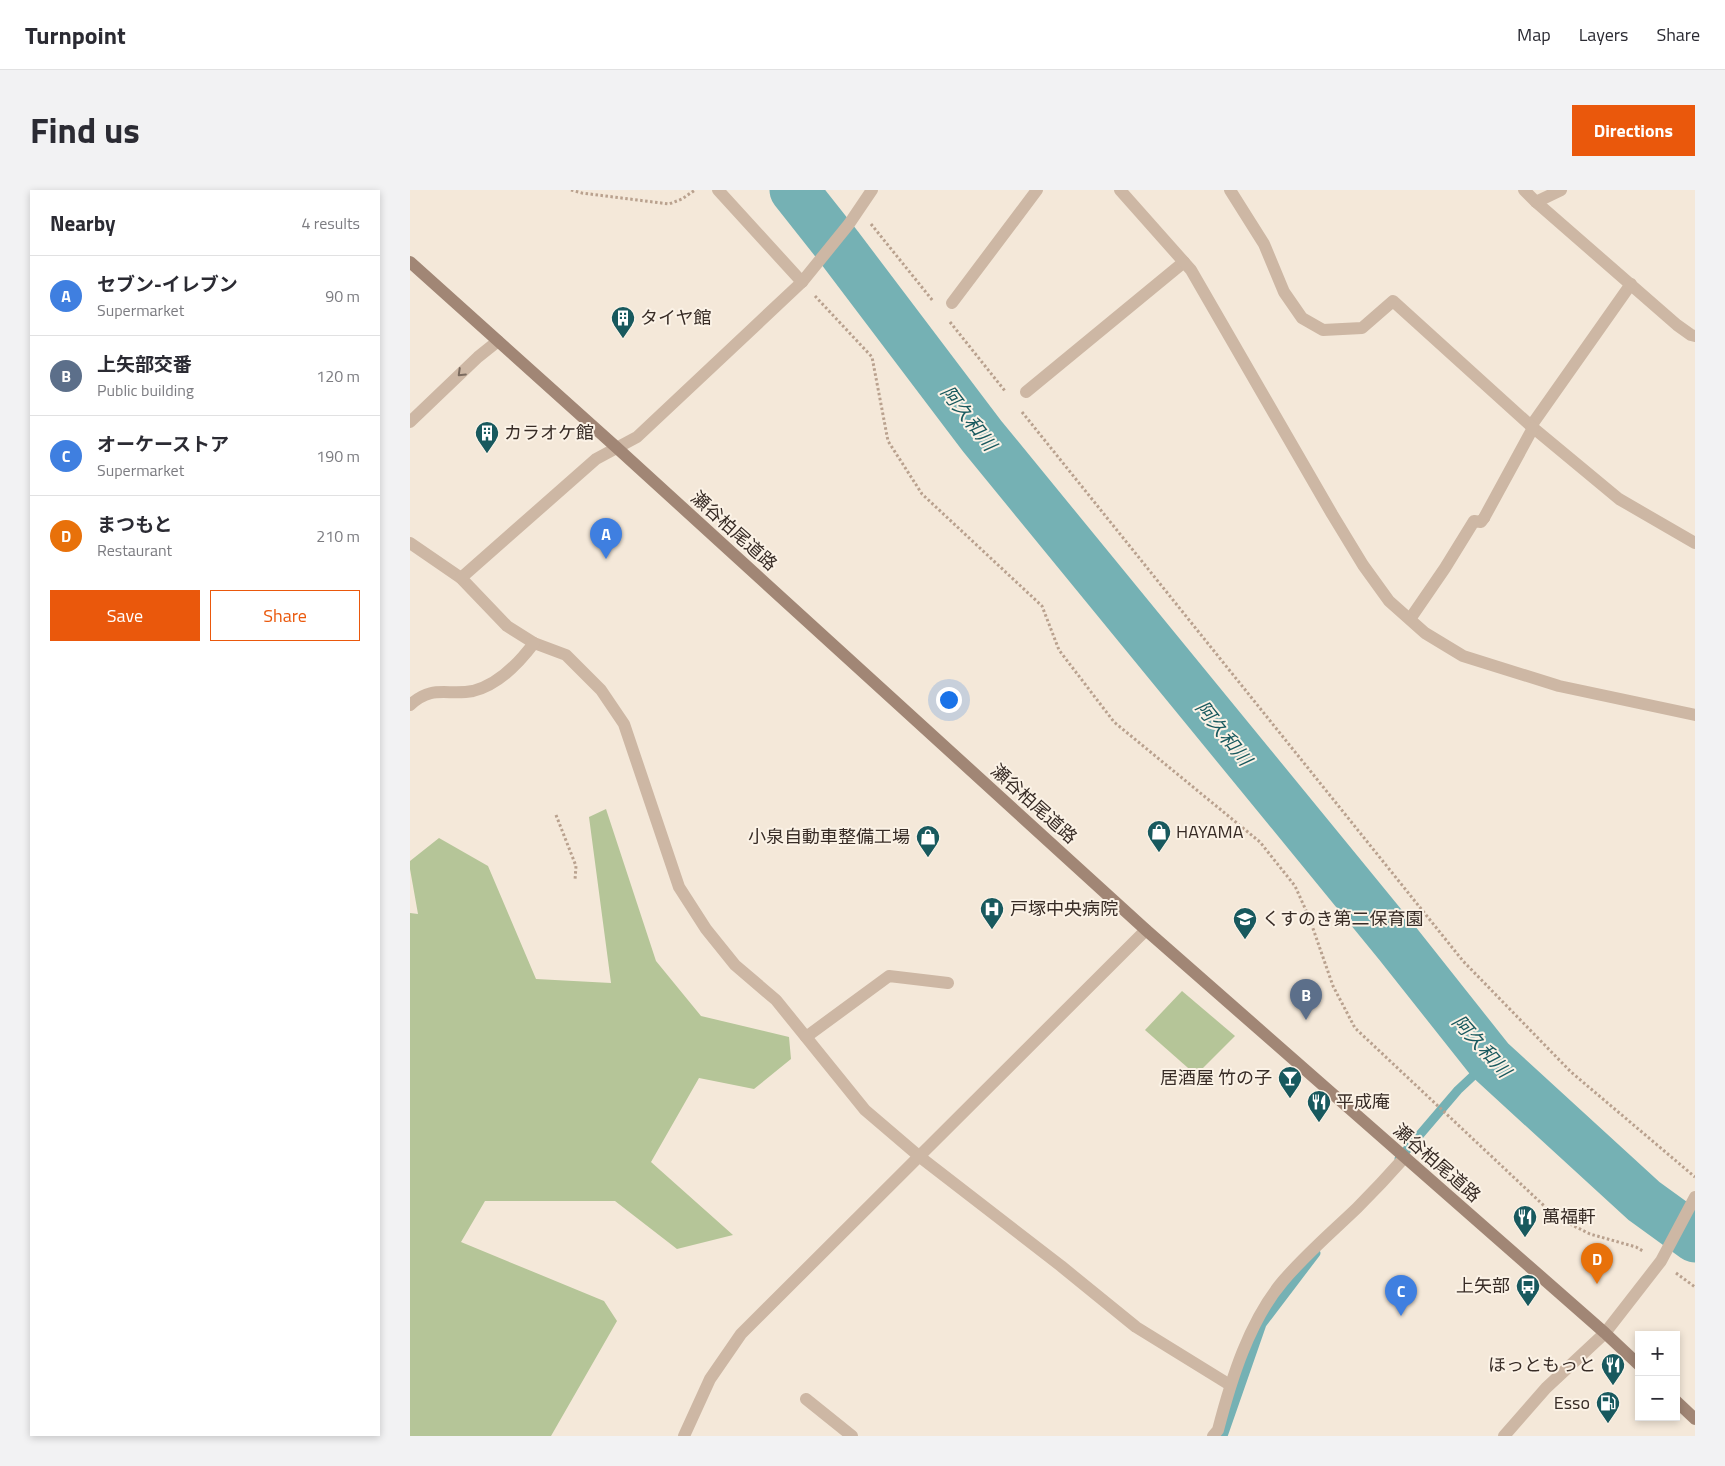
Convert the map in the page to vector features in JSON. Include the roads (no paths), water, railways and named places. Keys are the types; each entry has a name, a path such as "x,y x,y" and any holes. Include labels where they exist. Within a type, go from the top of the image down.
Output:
{"main road":[{"name":"瀬谷柏尾道路","path":"410,262 1146,930 1635,1361"},
{"path":"1680,1405 1695,1419"}],"street":[{"path":"718,190 802,282"},
{"path":"461,578 596,459 637,437 802,282 849,224 872,190"},
{"path":"952,303 1037,190"},
{"path":"1120,190 1191,270 1363,565 1389,600 1425,633 1462,656 1559,686 1695,715"},
{"path":"1230,190 1264,244 1284,292 1302,318 1323,330 1362,328 1393,301 1532,427 1619,499 1695,543"},
{"path":"1524,190 1677,325 1695,336"},
{"path":"1536,202 1561,190"},
{"path":"1026,392 1184,262"},
{"path":"1410,619 1474,521 1481,522 1484,518 1532,427 1631,284"},
{"path":"410,422 478,357 498,341"},
{"path":"410,543 461,578 507,626 534,643 566,655 601,690 624,724 680,887 706,929 735,965 776,1000 865,1110 920,1157 1061,1266 1136,1328 1230,1385"},
{"path":"410,705 420,696 436,692 472,691 494,682 524,656 534,643"},
{"path":"684,1436 710,1379 741,1334 1146,930"},
{"path":"806,1037 889,976 948,983"},
{"path":"1213,1436 1218,1430 1230,1385 1258,1317 1282,1282 1310,1251 1357,1208 1404,1158"},
{"path":"1504,1436 1546,1388 1605,1333 1661,1261 1695,1197"},
{"path":"806,1399 852,1436"}],"waterway":[{"name":"阿久和川","path":"794,190 982,436 1398,944 1490,1060 1644,1201 1695,1238"},
{"path":"1399,1159 1458,1090 1490,1060"},
{"path":"1223,1436 1262,1324 1316,1253"}],"place":[{"name":"タイヤ館","path":"623,339"},
{"name":"カラオケ館","path":"487,454"},
{"name":"セブン-イレブン","path":"606,559"},
{"name":"HAYAMA","path":"1159,853"},
{"name":"小泉自動車整備工場","path":"928,858"},
{"name":"戸塚中央病院","path":"992,930"},
{"name":"くすのき第二保育園","path":"1245,940"},
{"name":"上矢部交番","path":"1306,1020"},
{"name":"居酒屋 竹の子","path":"1290,1099"},
{"name":"平成庵","path":"1319,1123"},
{"name":"萬福軒","path":"1525,1238"},
{"name":"まつもと","path":"1597,1284"},
{"name":"上矢部","path":"1528,1307"},
{"name":"オーケーストア","path":"1401,1316"},
{"name":"ほっともっと","path":"1613,1386"},
{"name":"Esso","path":"1608,1424"}]}
